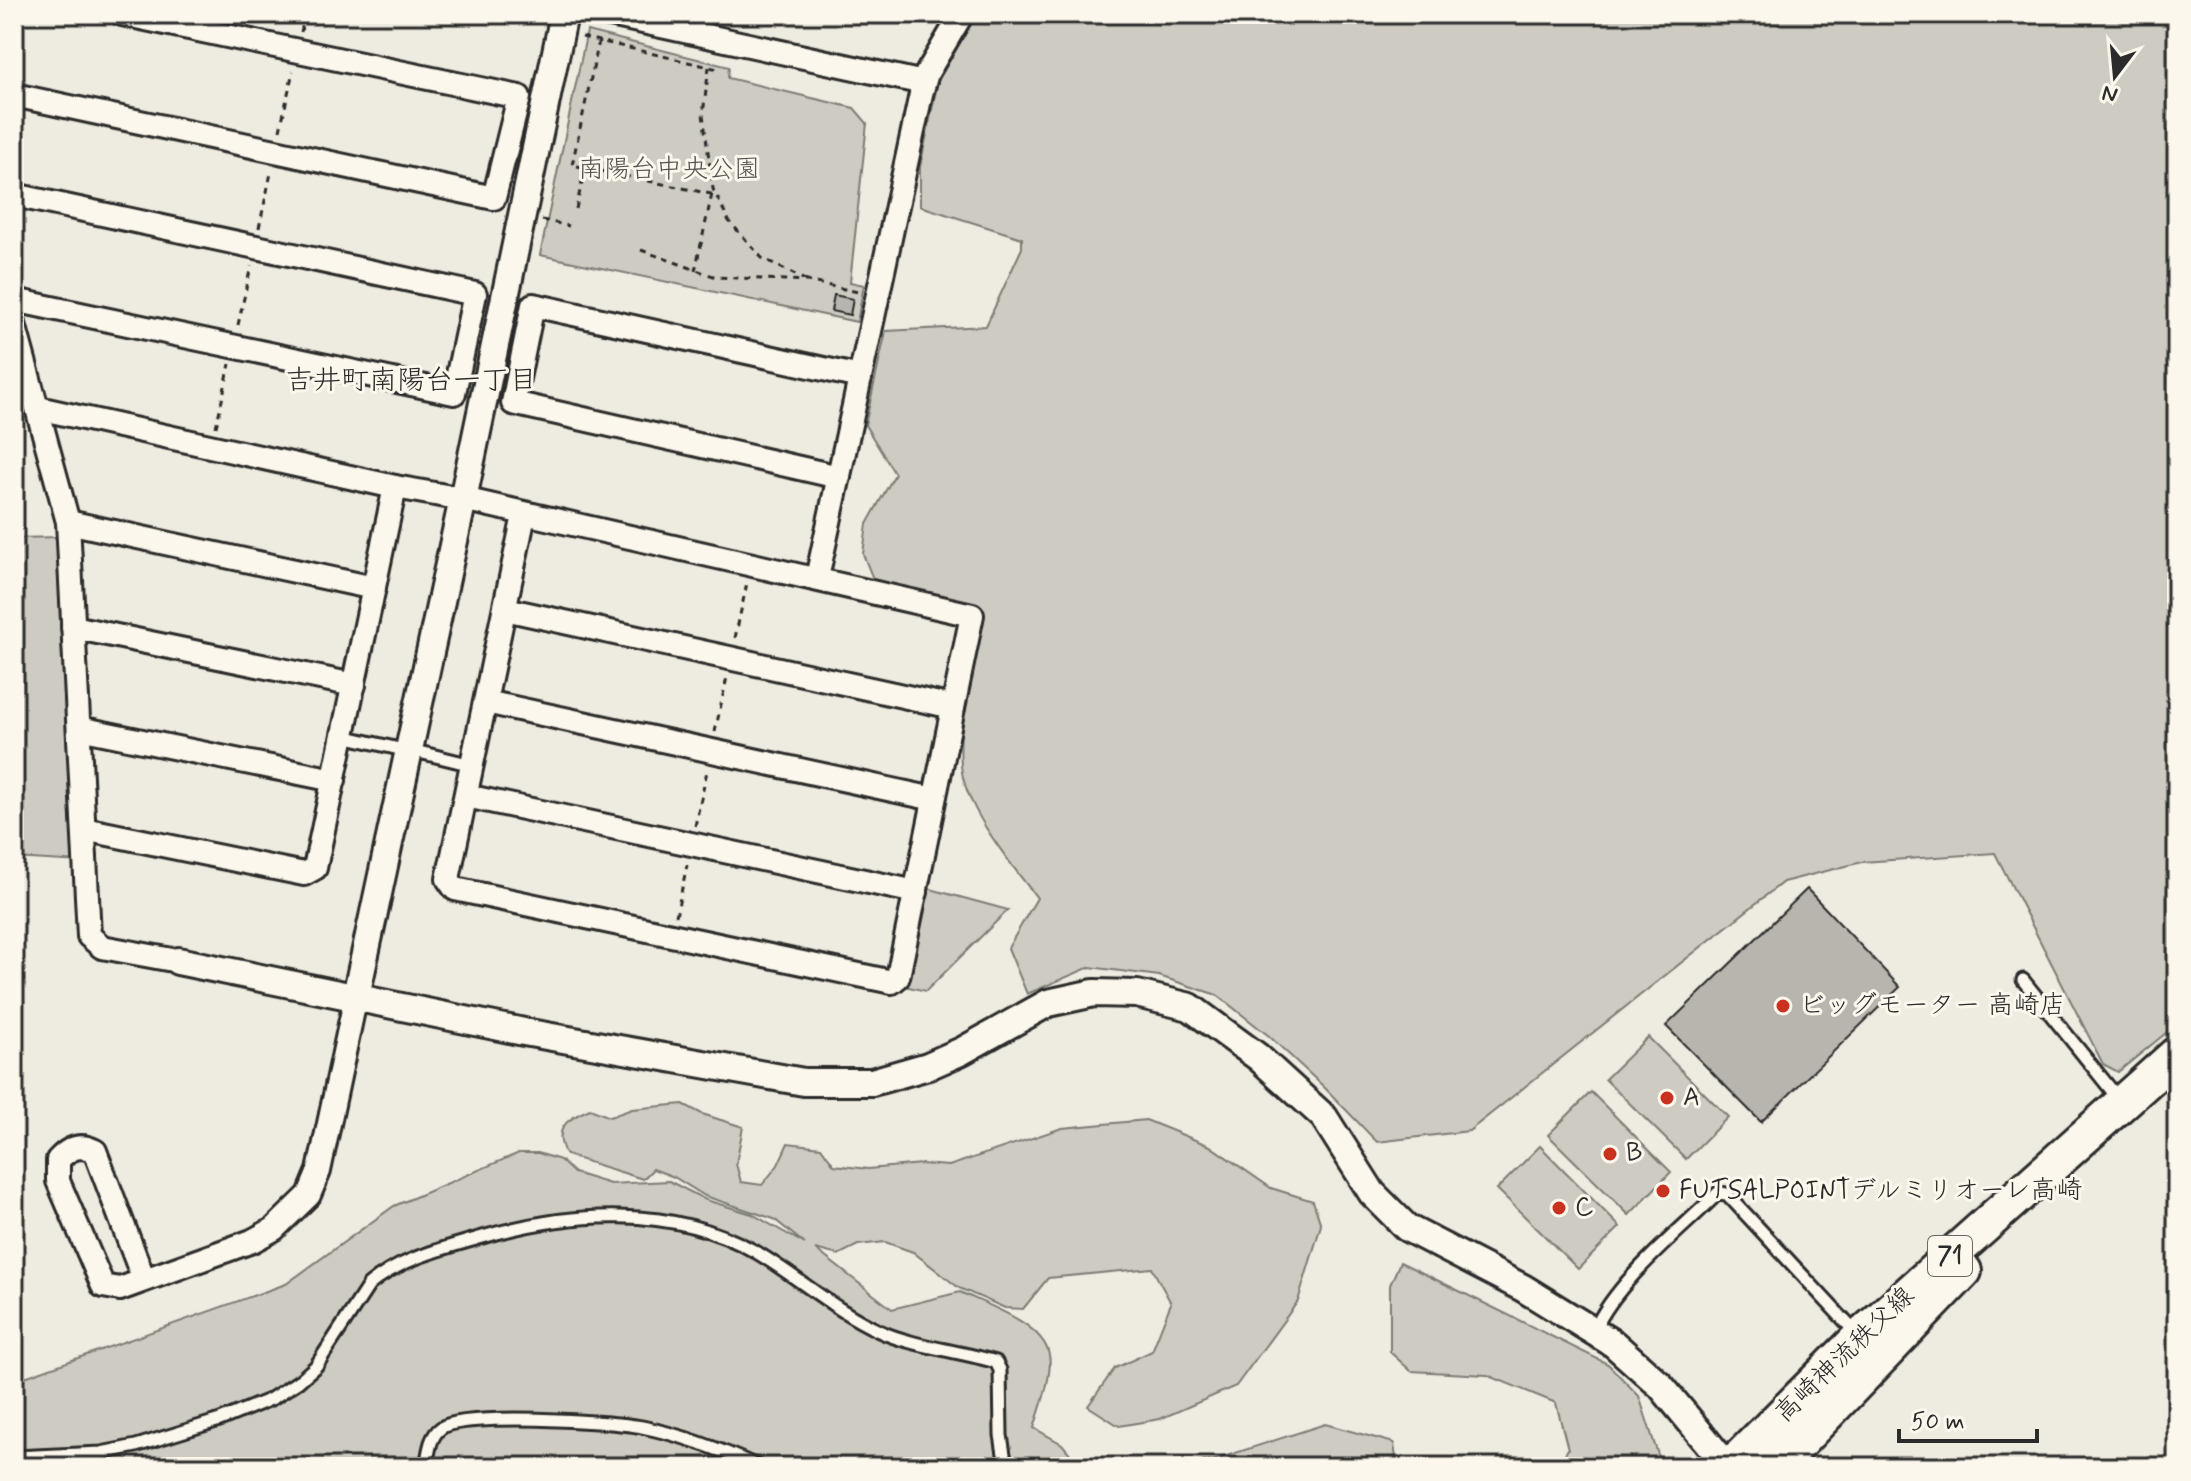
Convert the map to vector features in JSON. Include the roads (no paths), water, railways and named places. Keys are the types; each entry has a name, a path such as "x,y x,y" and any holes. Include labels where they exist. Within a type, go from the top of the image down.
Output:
{"main road":[{"name":"高崎神流秩父線","path":"1729,1467 1860,1337 2177,1054"},
{"name":"高崎神流秩父線","path":"1776,1467 2000,1233 2177,1083"}],"street":[{"path":"14,95 494,198 519,97 122,14"},
{"path":"606,14 924,83"},
{"path":"817,578 924,83 962,14"},
{"path":"144,1280 95,1151 86,1147 66,1151 58,1160 58,1181 103,1286 120,1289 252,1241 274,1229 309,1195 319,1171 463,499 571,25"},
{"path":"14,195 475,294 454,393 14,300"},
{"path":"839,477 513,403 533,305 860,377"},
{"path":"14,324 68,522 89,936 102,947 524,1032 804,1082 872,1082 928,1066 962,1051 1048,1003 1094,993 1137,994 1190,1007 1258,1057 1324,1117 1372,1193 1407,1228 1523,1288 1614,1344 1661,1386 1729,1467"},
{"path":"38,408 395,487 463,499 972,615 898,977 892,982 455,889 448,879 524,515"},
{"path":"84,829 304,874 315,868 395,487"},
{"path":"68,522 374,588"},
{"path":"505,609 953,707"},
{"path":"73,627 354,685"},
{"path":"486,702 934,799"},
{"path":"79,728 334,780"},
{"path":"466,796 916,892"}],"lane":[{"path":"343,736 395,748"},
{"path":"419,752 472,765"},
{"path":"2023,980 2121,1102"},
{"path":"1594,1332 1603,1312 1622,1288 1718,1193 1727,1194 1860,1337"},
{"path":"14,1457 101,1453 136,1446 220,1420 271,1399 316,1366 369,1285 380,1276 429,1252 492,1234 555,1221 624,1217 669,1219 713,1232 755,1252 823,1299 881,1332 996,1362 1000,1370 1001,1435 1006,1467"},
{"path":"426,1467 432,1438 443,1426 503,1417 641,1427 729,1454 759,1467"}],"place":[{"name":"ビッグモーター 高崎店","path":"1783,1006"},
{"name":"A","path":"1667,1098"},
{"name":"B","path":"1610,1154"},
{"name":"FUTSALPOINTデルミリオーレ高崎","path":"1663,1191"},
{"name":"C","path":"1559,1208"}],"district":[{"name":"吉井町南陽台一丁目","path":"411,381"}],"park label":[{"name":"南陽台中央公園","path":"669,170"}]}
